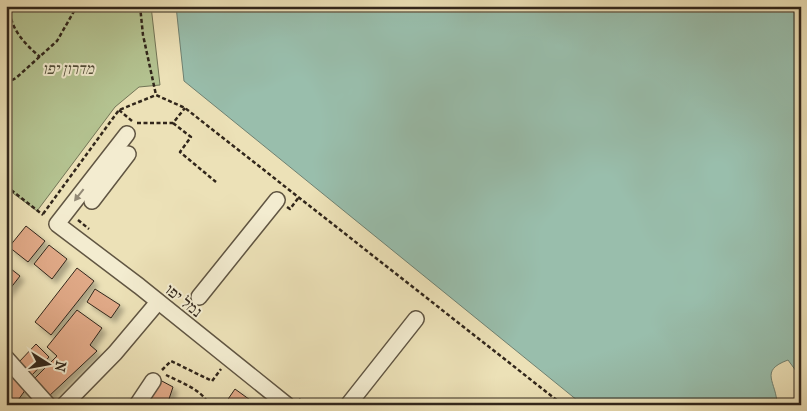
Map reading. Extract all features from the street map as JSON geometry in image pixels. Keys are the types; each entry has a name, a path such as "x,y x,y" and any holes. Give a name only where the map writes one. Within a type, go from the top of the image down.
{"street":[{"name":"נמל יפו","path":"127,134 57,224 286,405"},
{"path":"92,201 128,154"},
{"path":"199,297 277,200"},
{"path":"64,405 115,353 158,302"},
{"path":"348,405 416,319"},
{"path":"6,358 48,405"},
{"path":"137,405 153,381"}],"path":[{"path":"8,6 12,26 23,41 40,57"},
{"path":"6,83 16,78 57,41 77,6"},
{"path":"140,6 143,35 156,95"},
{"path":"6,186 42,214 119,110 156,95 185,108 563,405"},
{"path":"173,123 185,108"},
{"path":"119,110 135,123 173,123 191,138 180,152 216,182"},
{"path":"209,405 196,391 160,372 171,360 212,381"}],"green space":[{"name":"מדרון יפו","path":"6,6 151,6 160,85 139,87 115,107 37,211 6,188"}],"shaded area":[{"path":"176,6 801,6 801,396 799,375 788,360 779,364 771,373 777,405 583,405 184,81"}],"building":[{"path":"26,226 45,241 28,262 9,247"},
{"path":"49,245 67,259 52,279 34,264"},
{"path":"6,265 20,276 6,294"},
{"path":"77,268 94,281 51,335 35,322"},
{"path":"95,289 120,305 111,318 87,302"},
{"path":"77,310 102,328 90,345 97,351 48,397 32,381 57,356 47,347"},
{"path":"36,344 49,357 32,375 19,362"},
{"path":"6,365 26,389 16,403 6,392"},
{"path":"160,380 173,387 167,405 146,405"},
{"path":"235,389 257,405 224,405"}]}
